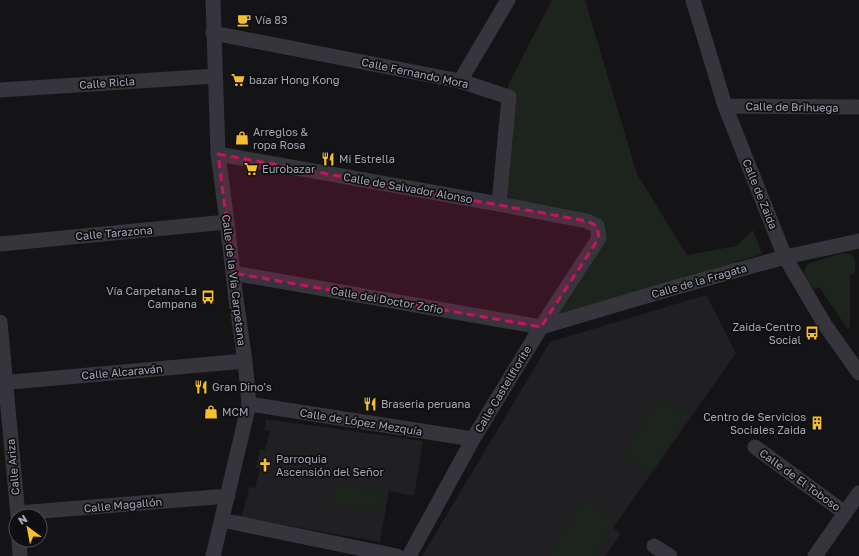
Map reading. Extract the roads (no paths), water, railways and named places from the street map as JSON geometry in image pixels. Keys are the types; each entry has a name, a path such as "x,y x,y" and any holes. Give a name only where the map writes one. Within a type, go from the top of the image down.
{"street":[{"name":"Calle de la Vía Carpetana","path":"213,0 214,76 218,154 249,404 213,556"},
{"path":"460,82 508,0"},
{"name":"Calle de Zaida","path":"693,0 725,106 785,257 826,325 859,373"},
{"name":"Calle Fernando Mora","path":"213,33 460,82 509,97 499,204"},
{"name":"Calle Ricla","path":"0,90 214,76"},
{"name":"Calle de Brihuega","path":"725,106 859,107"},
{"name":"Calle de Salvador Alonso","path":"218,154 499,204 587,221 597,226"},
{"name":"Calle Tarazona","path":"0,244 227,222"},
{"name":"Calle Castellflorite","path":"409,556 473,439 540,327 599,238 597,226"},
{"name":"Calle de la Fragata","path":"540,327 785,257 859,241"},
{"name":"Calle del Doctor Zofio","path":"233,272 540,327"},
{"name":"Calle Ariza","path":"0,322 3,382 17,508"},
{"name":"Calle Alcaraván","path":"3,382 244,361"},
{"name":"Calle de López Mezquía","path":"249,404 473,439"},
{"name":"Calle de El Toboso","path":"755,447 845,513"},
{"name":"Calle de El Toboso","path":"815,556 859,493"},
{"name":"Calle Magallón","path":"48,511 228,496"},
{"path":"222,520 397,556"},
{"path":"654,546 670,556"}],"place":[{"name":"Vía 83","path":"244,20"},
{"name":"bazar Hong Kong","path":"238,80"},
{"name":"Arreglos & ropa Rosa","path":"242,138"},
{"name":"Mi Estrella","path":"328,159"},
{"name":"Eurobazar","path":"251,169"},
{"name":"Vía Carpetana-La Campana","path":"208,297"},
{"name":"Zaida-Centro Social","path":"812,333"},
{"name":"Gran Dino's","path":"201,387"},
{"name":"Braseria peruana","path":"370,404"},
{"name":"MCM","path":"211,412"},
{"name":"Centro de Servicios Sociales Zaida","path":"817,423"},
{"name":"Parroquia Ascensión del Señor","path":"265,465"}]}
